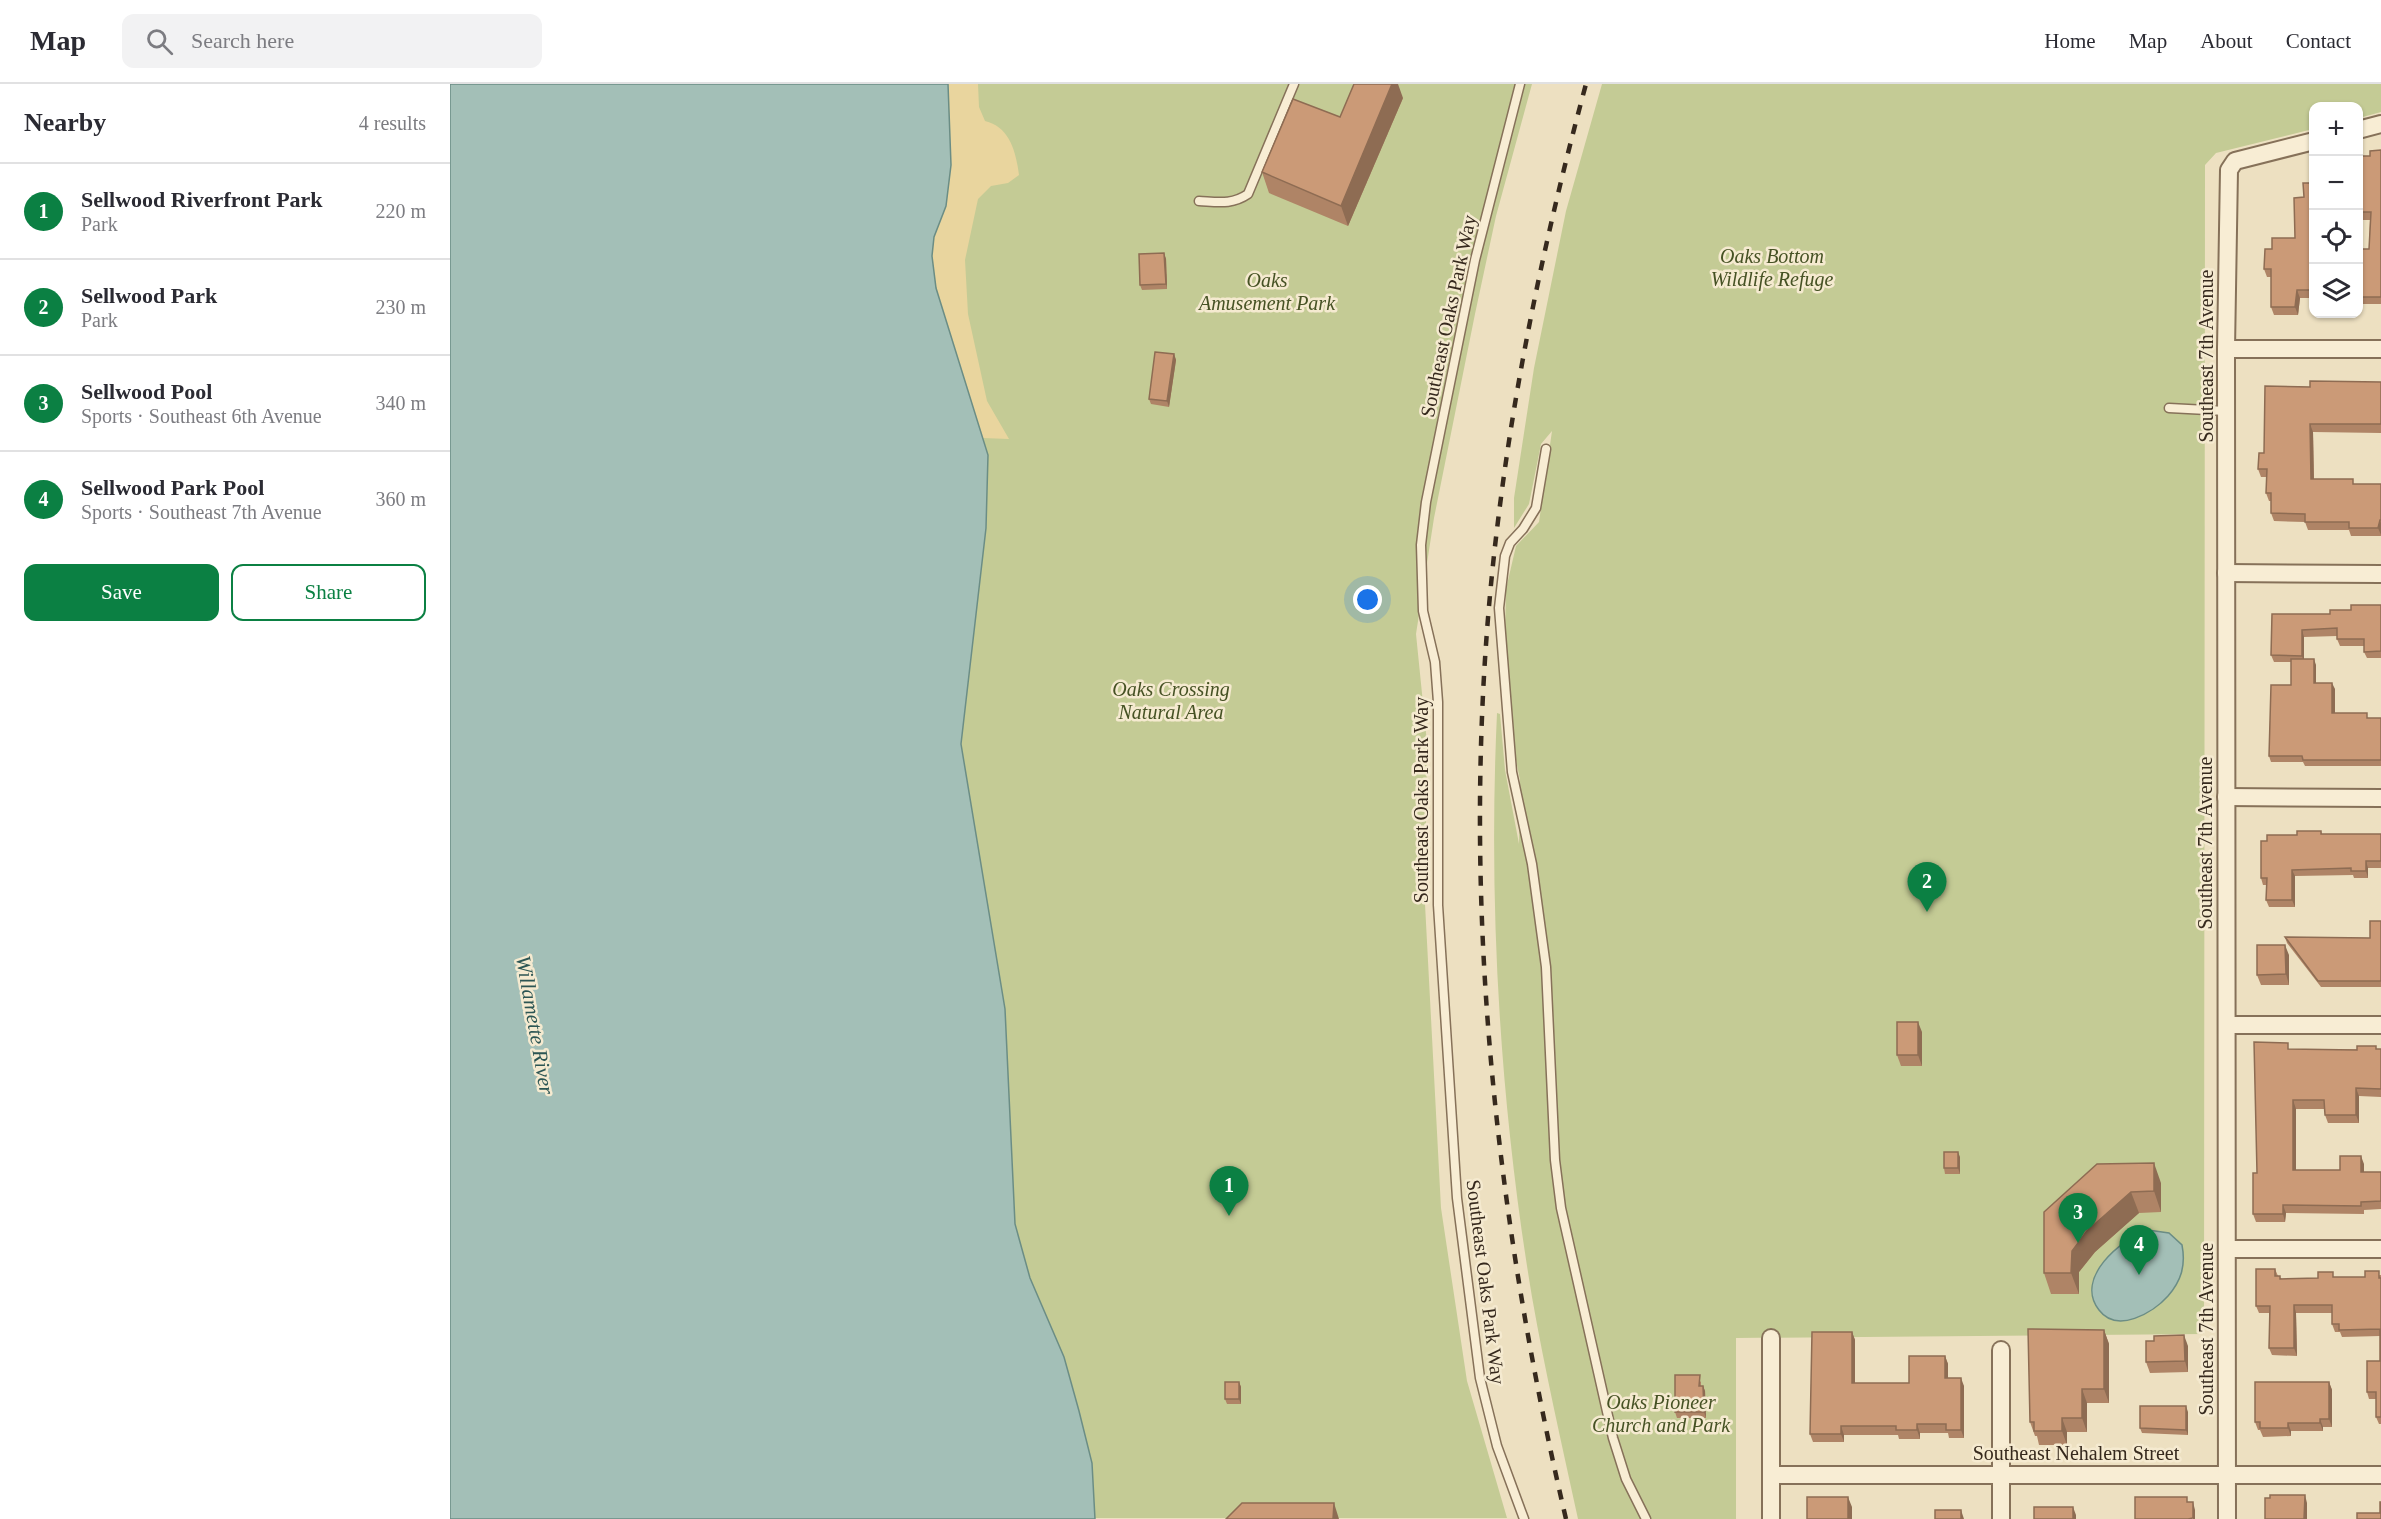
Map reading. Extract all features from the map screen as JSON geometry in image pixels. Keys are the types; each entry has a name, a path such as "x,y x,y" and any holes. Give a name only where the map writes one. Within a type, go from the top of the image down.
{"street":[{"path":"2363,129 2381,124"},
{"name":"Southeast 7th Avenue","path":"2227,1519 2226,349 2229,166 2241,159 2309,142"},
{"path":"2226,349 2381,349"},
{"path":"2226,573 2381,574"},
{"path":"2226,797 2381,798"},
{"path":"2227,1025 2381,1025"},
{"path":"2227,1249 2381,1249"},
{"path":"1770,1519 1771,1338"},
{"path":"2001,1350 2001,1519"},
{"name":"Southeast Nehalem Street","path":"1771,1475 2381,1475"}],"lane":[{"path":"1200,201 1226,203 1238,201 1248,194 1294,84"},
{"name":"Southeast Oaks Park Way","path":"1520,84 1473,270 1426,502 1421,545 1423,611 1435,662 1438,702 1438,905 1457,1198 1480,1378 1497,1446 1524,1519"},
{"path":"2169,408 2226,411"},
{"path":"1546,449 1536,508 1523,529 1510,543 1505,556 1499,608 1512,772 1532,864 1546,967 1555,1160 1561,1208 1614,1438 1626,1479 1646,1519"}],"green space":[{"path":"948,84 1532,84 1496,216 1475,314 1434,518 1416,634 1427,743 1425,904 1441,1208 1467,1381 1507,1518 1095,1518 1092,1463 1079,1411 1064,1357 1030,1278 1015,1224 1005,1009 961,744 986,528 988,455 936,288 932,256"},
{"path":"1602,84 2381,84 2381,112 2363,117 2363,102 2309,102 2309,130 2216,153 2205,165 2204,1334 1736,1338 1736,1519 1578,1519 1548,1380 1521,1225 1504,1079 1499,1006 1494,859 1497,713 1500,714 1505,770 1519,844 1520,780 1516,760 1505,636 1506,589 1516,546 1539,522 1552,431 1541,444 1529,504 1514,528 1514,498 1534,368 1566,211"}],"sand":[{"path":"935,84 978,84 979,107 985,121 994,124 1006,135 1014,149 1019,175 1008,183 991,186 978,199 965,260 968,314 987,401 1009,439 983,438 988,455 986,528 961,744 1005,1009 1015,1224 1030,1278 1064,1357 1092,1463 1033,1324 911,698 931,298"}],"water":[{"name":"Willamette River","path":"450,84 948,84 951,165 946,206 934,237 932,256 936,288 988,455 986,528 961,744 1005,1009 1015,1224 1030,1278 1064,1357 1079,1411 1092,1463 1095,1519 450,1519"},
{"path":"2148,1230 2169,1233 2182,1245 2183,1266 2179,1279 2168,1296 2144,1314 2125,1321 2107,1317 2099,1310 2093,1298 2092,1285 2096,1273 2114,1251 2125,1242"}],"building":[{"path":"1354,84 1392,84 1341,206 1262,172 1293,99 1340,117"},
{"path":"2381,150 2381,297 2363,297 2363,249 2369,249 2371,212 2363,212 2363,156 2370,156 2370,151"},
{"path":"2303,183 2309,183 2309,290 2297,290 2295,307 2271,307 2271,269 2264,269 2265,249 2272,249 2272,238 2295,238 2294,198 2304,197"},
{"path":"1164,253 1166,284 1140,285 1139,254"},
{"path":"1155,352 1174,354 1167,401 1149,399"},
{"path":"2310,381 2381,382 2381,424 2310,424 2311,479 2353,479 2353,484 2381,484 2381,520 2378,528 2349,528 2349,522 2305,522 2305,514 2271,513 2271,493 2266,493 2267,469 2258,469 2259,453 2264,453 2265,386 2310,387"},
{"path":"2351,605 2381,605 2381,651 2364,652 2364,639 2337,639 2337,628 2302,630 2302,656 2271,655 2272,614 2330,614 2330,610 2351,610"},
{"path":"2291,659 2314,659 2314,683 2332,683 2332,713 2367,713 2367,718 2381,718 2381,760 2303,760 2302,756 2269,756 2271,685 2291,685"},
{"path":"2297,831 2321,831 2321,834 2381,834 2381,861 2366,861 2366,871 2351,871 2351,868 2292,870 2292,900 2266,900 2267,878 2261,878 2261,841 2267,841 2267,835 2297,835"},
{"path":"2370,921 2381,921 2381,981 2318,981 2285,937 2370,938"},
{"path":"2257,945 2285,945 2286,974 2257,975"},
{"path":"1897,1022 1918,1022 1918,1055 1897,1055"},
{"path":"2254,1042 2288,1043 2288,1049 2357,1050 2357,1046 2376,1046 2376,1049 2381,1049 2381,1089 2356,1088 2356,1115 2325,1115 2324,1100 2293,1100 2293,1170 2340,1170 2340,1156 2361,1156 2361,1172 2381,1172 2381,1201 2361,1202 2361,1206 2283,1205 2283,1214 2253,1214 2253,1173 2257,1173"},
{"path":"1944,1152 1958,1152 1958,1168 1944,1168"},
{"path":"2154,1163 2154,1191 2131,1192 2087,1231 2072,1251 2071,1273 2044,1273 2044,1212 2097,1164"},
{"path":"2256,1269 2275,1269 2275,1276 2280,1276 2280,1279 2318,1278 2318,1272 2333,1272 2333,1277 2365,1277 2365,1271 2379,1271 2379,1278 2381,1278 2381,1417 2376,1417 2376,1392 2367,1392 2367,1361 2380,1361 2380,1329 2339,1330 2339,1324 2332,1324 2332,1305 2294,1305 2294,1348 2269,1348 2270,1306 2256,1306"},
{"path":"2028,1329 2104,1330 2104,1389 2082,1389 2082,1418 2062,1418 2062,1431 2034,1431 2034,1422 2030,1422"},
{"path":"1812,1332 1852,1332 1852,1383 1909,1383 1909,1356 1945,1356 1945,1378 1961,1378 1961,1430 1946,1430 1946,1424 1917,1424 1917,1430 1896,1430 1896,1426 1841,1426 1841,1434 1810,1434"},
{"path":"2184,1335 2185,1361 2146,1362 2146,1341 2154,1341 2154,1336"},
{"path":"1675,1375 1700,1375 1699,1386 1703,1386 1704,1412 1675,1412"},
{"path":"1225,1382 1239,1382 1239,1399 1225,1399"},
{"path":"2255,1382 2329,1382 2329,1419 2320,1419 2320,1423 2288,1423 2288,1428 2260,1428 2260,1422 2255,1422"},
{"path":"2140,1406 2186,1406 2186,1430 2140,1428"},
{"path":"2270,1495 2305,1495 2304,1519 2265,1519 2265,1498 2270,1498"},
{"path":"1807,1497 1848,1497 1848,1519 1807,1519"},
{"path":"2135,1497 2187,1497 2187,1502 2193,1502 2193,1518 2135,1519"},
{"path":"2380,1502 2381,1519 2357,1519 2357,1513 2380,1513"},
{"path":"1242,1503 1334,1503 1333,1519 1226,1519"},
{"path":"2034,1507 2073,1507 2073,1519 2034,1519"},
{"path":"1935,1510 1961,1510 1961,1519 1935,1519"}],"railway":[{"path":"1566,1519 1539,1395 1517,1270 1500,1145 1488,1019 1481,892 1480,766 1486,639 1506,459 1535,297 1586,84"}],"place":[{"name":"Sellwood Park","path":"1927,912"},
{"name":"Sellwood Riverfront Park","path":"1229,1216"},
{"name":"Sellwood Pool","path":"2078,1243"},
{"name":"Sellwood Park Pool","path":"2139,1275"}],"park label":[{"name":"Oaks Bottom Wildlife Refuge","path":"1772,268"},
{"name":"Oaks Amusement Park","path":"1267,292"},
{"name":"Oaks Crossing Natural Area","path":"1171,700"},
{"name":"Oaks Pioneer Church and Park","path":"1661,1414"}]}
